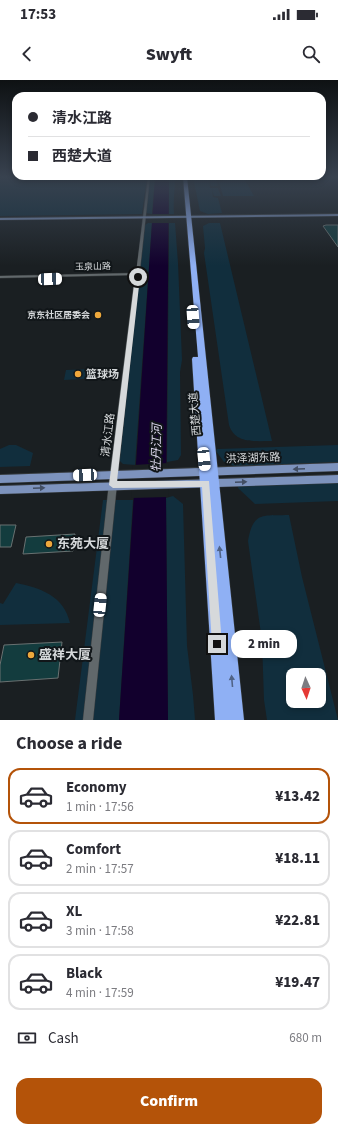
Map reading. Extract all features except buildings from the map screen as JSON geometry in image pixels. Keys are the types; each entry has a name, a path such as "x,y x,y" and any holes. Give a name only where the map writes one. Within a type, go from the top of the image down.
{"highway":[{"name":"西楚大道","path":"185,207 187,218"},
{"name":"西楚大道","path":"186,207 209,483 236,720"},
{"name":"西楚大道","path":"209,483 223,720"}],"main road":[{"path":"0,220 338,216"},
{"name":"洪泽湖东路","path":"0,479 338,467"},
{"path":"0,490 338,478"}],"street":[{"name":"清水江路","path":"88,720 114,474 147,207"},
{"name":"玉泉山路","path":"0,279 138,275"}],"shaded area":[{"path":"0,207 143,207 142,214 0,216"},
{"path":"146,207 153,207 152,214 145,213"},
{"path":"169,207 174,207 174,214 169,214"},
{"path":"199,207 220,207 222,213 208,214 200,211"},
{"path":"152,223 135,465 123,464 118,455 145,225"},
{"path":"169,223 175,223 182,360 180,372 181,455 178,460 167,462"},
{"path":"209,223 220,223 272,441 246,440 236,436 229,425 204,253 203,226"},
{"path":"118,368 118,377 64,380 66,370"},
{"path":"9,445 16,445 33,453 30,466 0,467 0,449"},
{"path":"338,445 338,462 234,466 224,462 216,451 217,449"},
{"path":"338,482 338,501 255,504 238,488 238,485"},
{"path":"173,496 183,504 187,646 195,720 168,720 166,498"},
{"path":"103,500 133,500 119,720 75,720"},
{"path":"289,515 302,577 325,668 286,668 286,708 326,708 326,672 338,720 267,720 264,700 262,641 248,541 253,524 256,520 266,516"},
{"path":"16,583 42,591 57,600 63,606 70,623 0,625 0,603 3,604"}],"water":[{"name":"牡丹江河","path":"153,207 169,207 166,498 168,720 119,720"}],"pier":[{"path":"150,214 171,214 171,223 150,223"},
{"path":"169,463 168,497 131,498 133,465"}],"place":[{"name":"京东社区居委会","path":"98,315"},
{"name":"篮球场","path":"78,374"},
{"name":"东苑大厦","path":"49,544"},
{"name":"盛祥大厦","path":"31,655"}],"route":[{"path":"138,277 113,485 206,483 217,644"}]}
